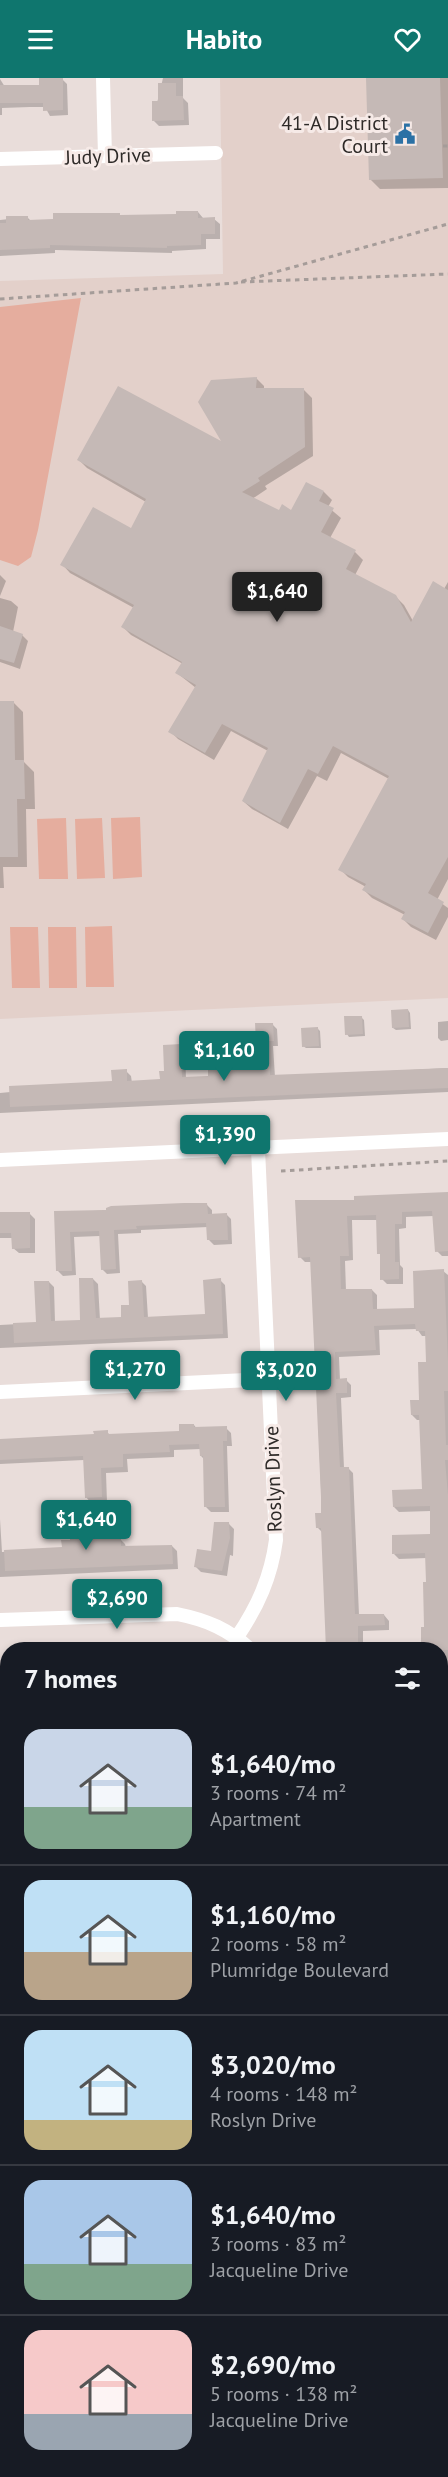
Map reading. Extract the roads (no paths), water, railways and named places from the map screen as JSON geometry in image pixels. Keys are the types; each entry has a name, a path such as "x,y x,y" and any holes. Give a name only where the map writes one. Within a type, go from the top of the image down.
{"street":[{"path":"103,78 105,156"},
{"name":"Judy Drive","path":"0,159 216,153"},
{"path":"0,1160 448,1139"},
{"name":"Roslyn Drive","path":"237,1637 265,1588 276,1540 258,1149"},
{"path":"0,1392 269,1379"},
{"path":"0,1620 177,1614 203,1619 242,1642"}],"place":[{"name":"41-A District Court","path":"405,134"}]}
